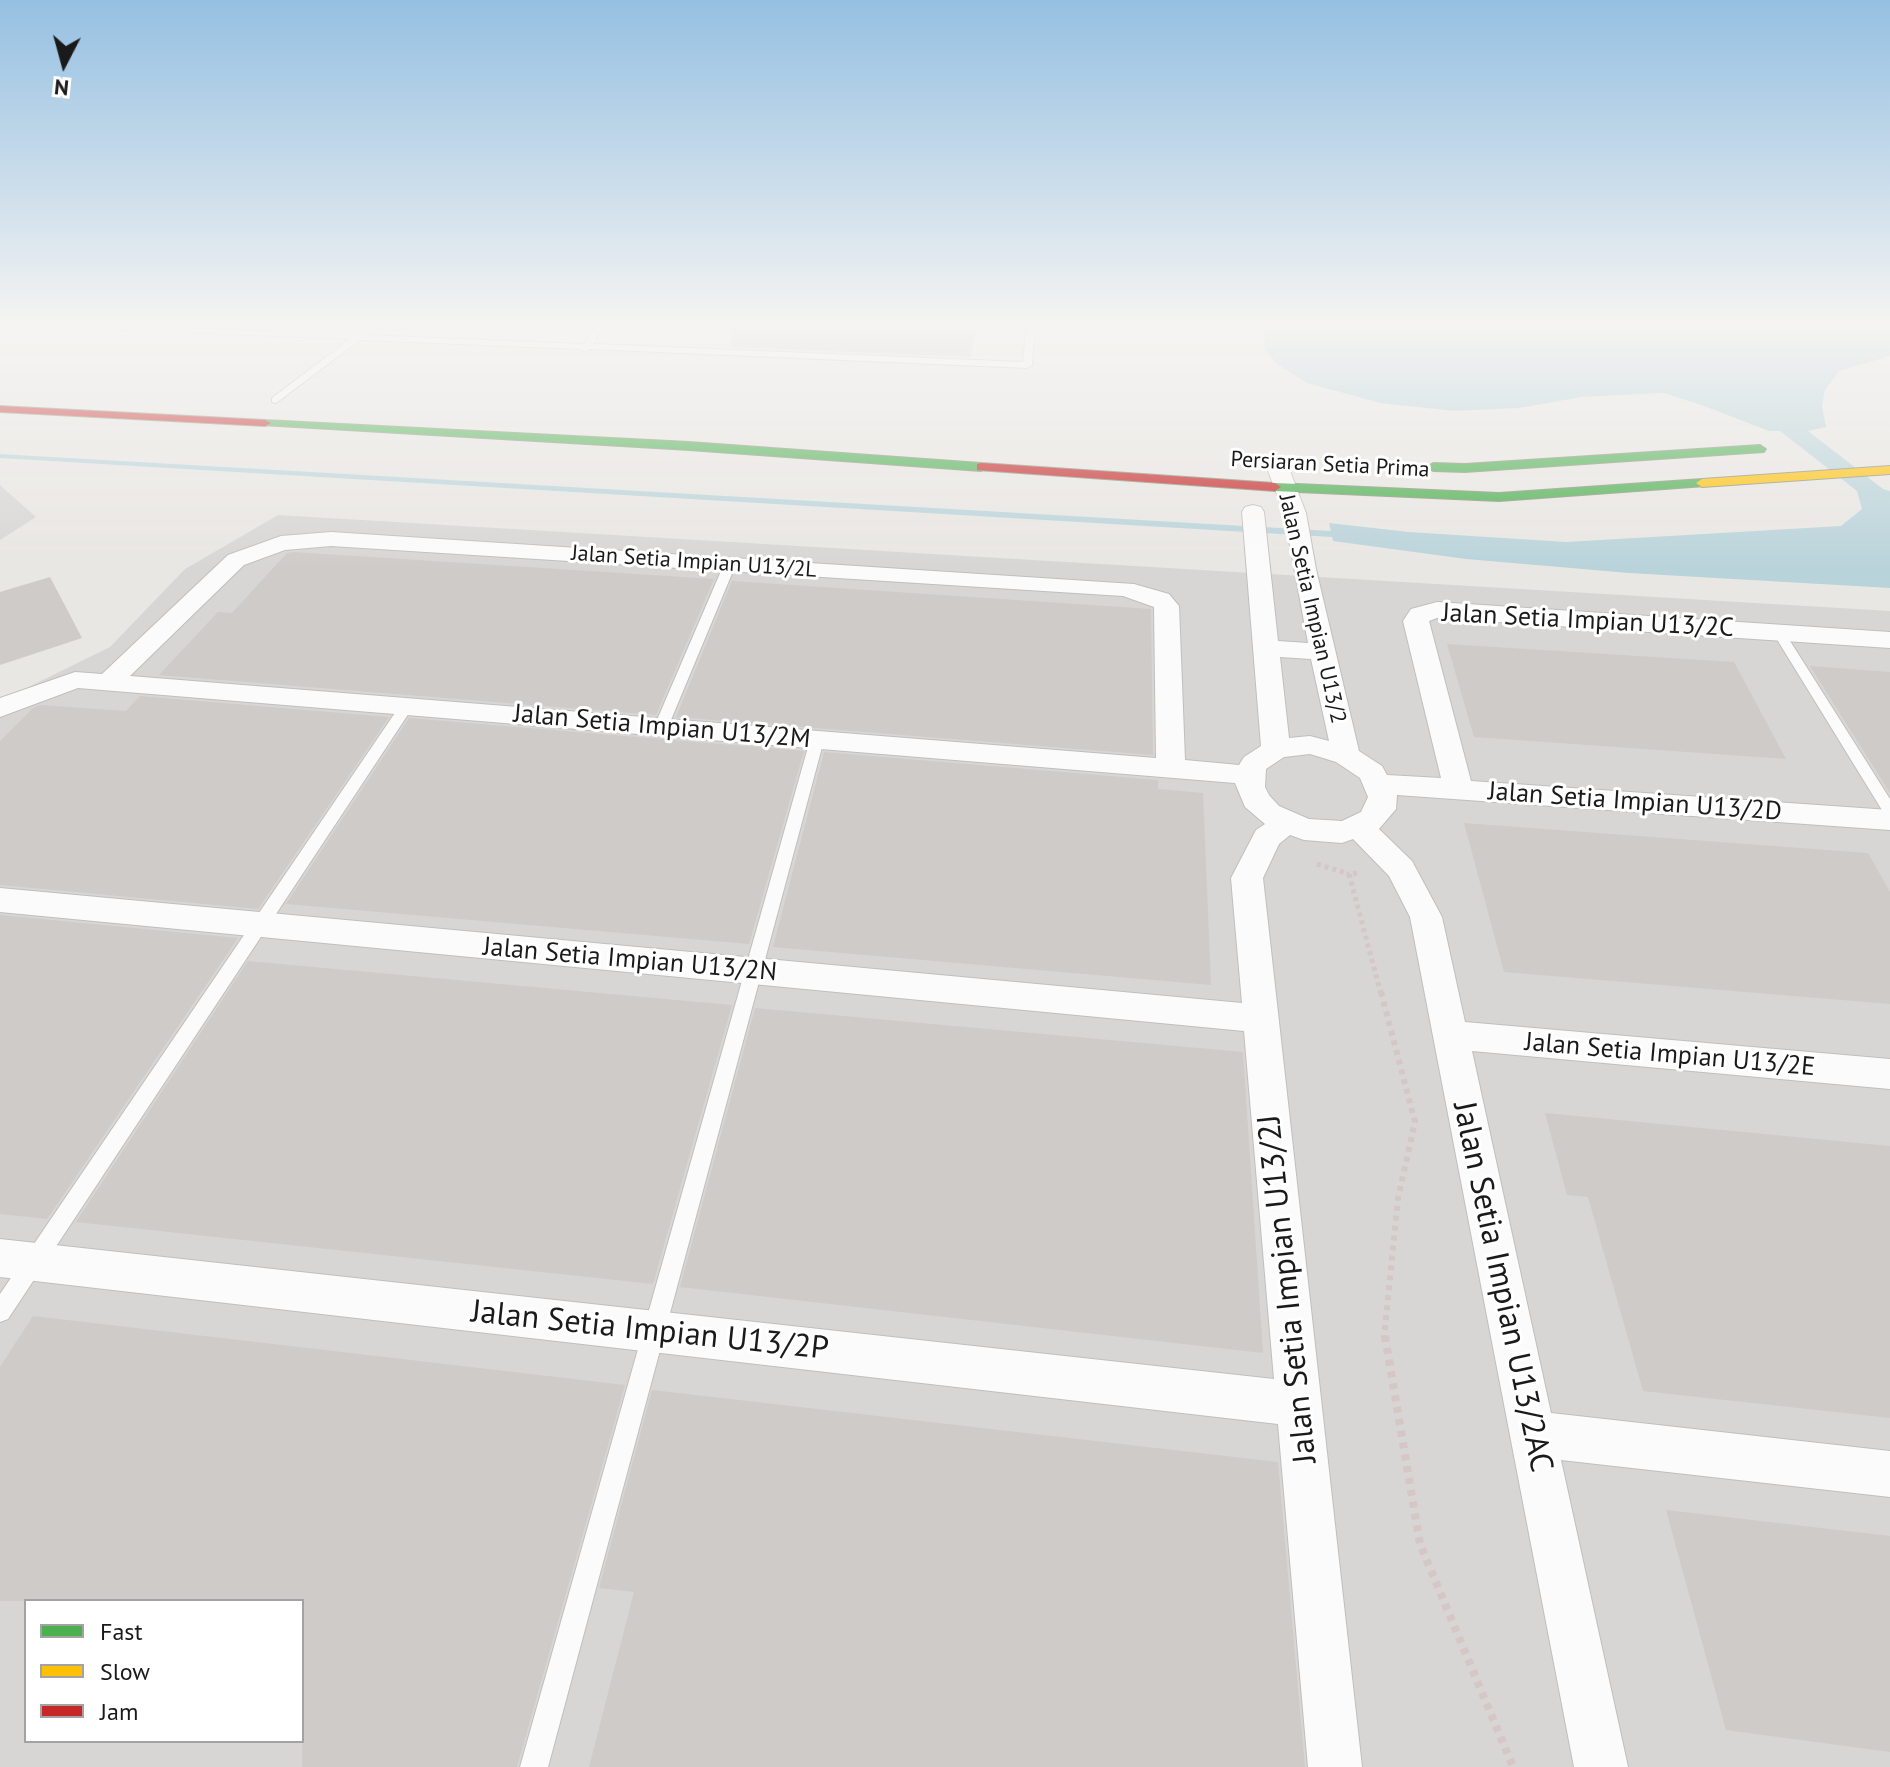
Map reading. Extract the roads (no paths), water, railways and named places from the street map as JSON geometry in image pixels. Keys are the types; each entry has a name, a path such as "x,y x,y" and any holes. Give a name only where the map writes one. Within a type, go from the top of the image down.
{"street":[{"name":"Persiaran Setia Prima","path":"0,409 689,446 910,464 1285,488 1499,497 1886,470"},
{"path":"443,416 451,422 601,431 689,446"},
{"name":"Persiaran Setia Prima","path":"1418,467 1465,468 1771,449"},
{"name":"Jalan Setia Impian U13/2","path":"1276,463 1295,514 1304,569 1346,755"},
{"path":"910,464 978,477 1215,491 1238,498 1253,512"},
{"path":"1295,514 1326,499 1459,505 1499,497"},
{"name":"Jalan Setia Impian U13/2","path":"1253,512 1276,749"},
{"name":"Jalan Setia Impian U13/2L","path":"108,683 236,560 281,543 331,539 1125,589 1160,599 1166,606 1171,768"},
{"name":"Jalan Setia Impian U13/2C","path":"1459,790 1416,621 1420,614 1437,610 1890,640"},
{"path":"1267,648 1323,652"},
{"name":"Jalan Setia Impian U13/2M","path":"0,708 75,680 1249,775"},
{"path":"1310,745 1346,755 1360,763 1380,784 1383,797 1381,809 1359,827 1324,832 1285,823 1268,813 1256,800 1250,787 1249,775 1254,764 1276,749 1310,745"},
{"name":"Jalan Setia Impian U13/2D","path":"1380,784 1890,820"},
{"name":"Jalan Setia Impian U13/2J","path":"1285,823 1267,838 1247,878 1335,1767"},
{"name":"Jalan Setia Impian U13/2AC","path":"1359,827 1401,869 1426,917 1601,1767"},
{"name":"Jalan Setia Impian U13/2N","path":"0,900 1261,1019"},
{"name":"Jalan Setia Impian U13/2E","path":"1450,1035 1890,1074"},
{"name":"Jalan Setia Impian U13/2P","path":"17,1260 1299,1404"},
{"path":"1532,1434 1890,1474"}],"lane":[{"path":"661,727 730,564"},
{"path":"1779,633 1890,811"},
{"path":"0,1312 17,1260 259,925 406,707"},
{"path":"534,1767 817,740"}],"water":[{"path":"1394,404 1539,404 1519,408 1454,411"},
{"path":"1699,404 1822,404 1826,427 1808,431 1883,489 1890,491 1890,588 1629,573 1466,559 1333,541 1329,523 1409,532 1566,542 1841,526 1862,509 1857,491 1780,431 1769,431"}],"waterway":[{"path":"0,456 1331,534"}]}
